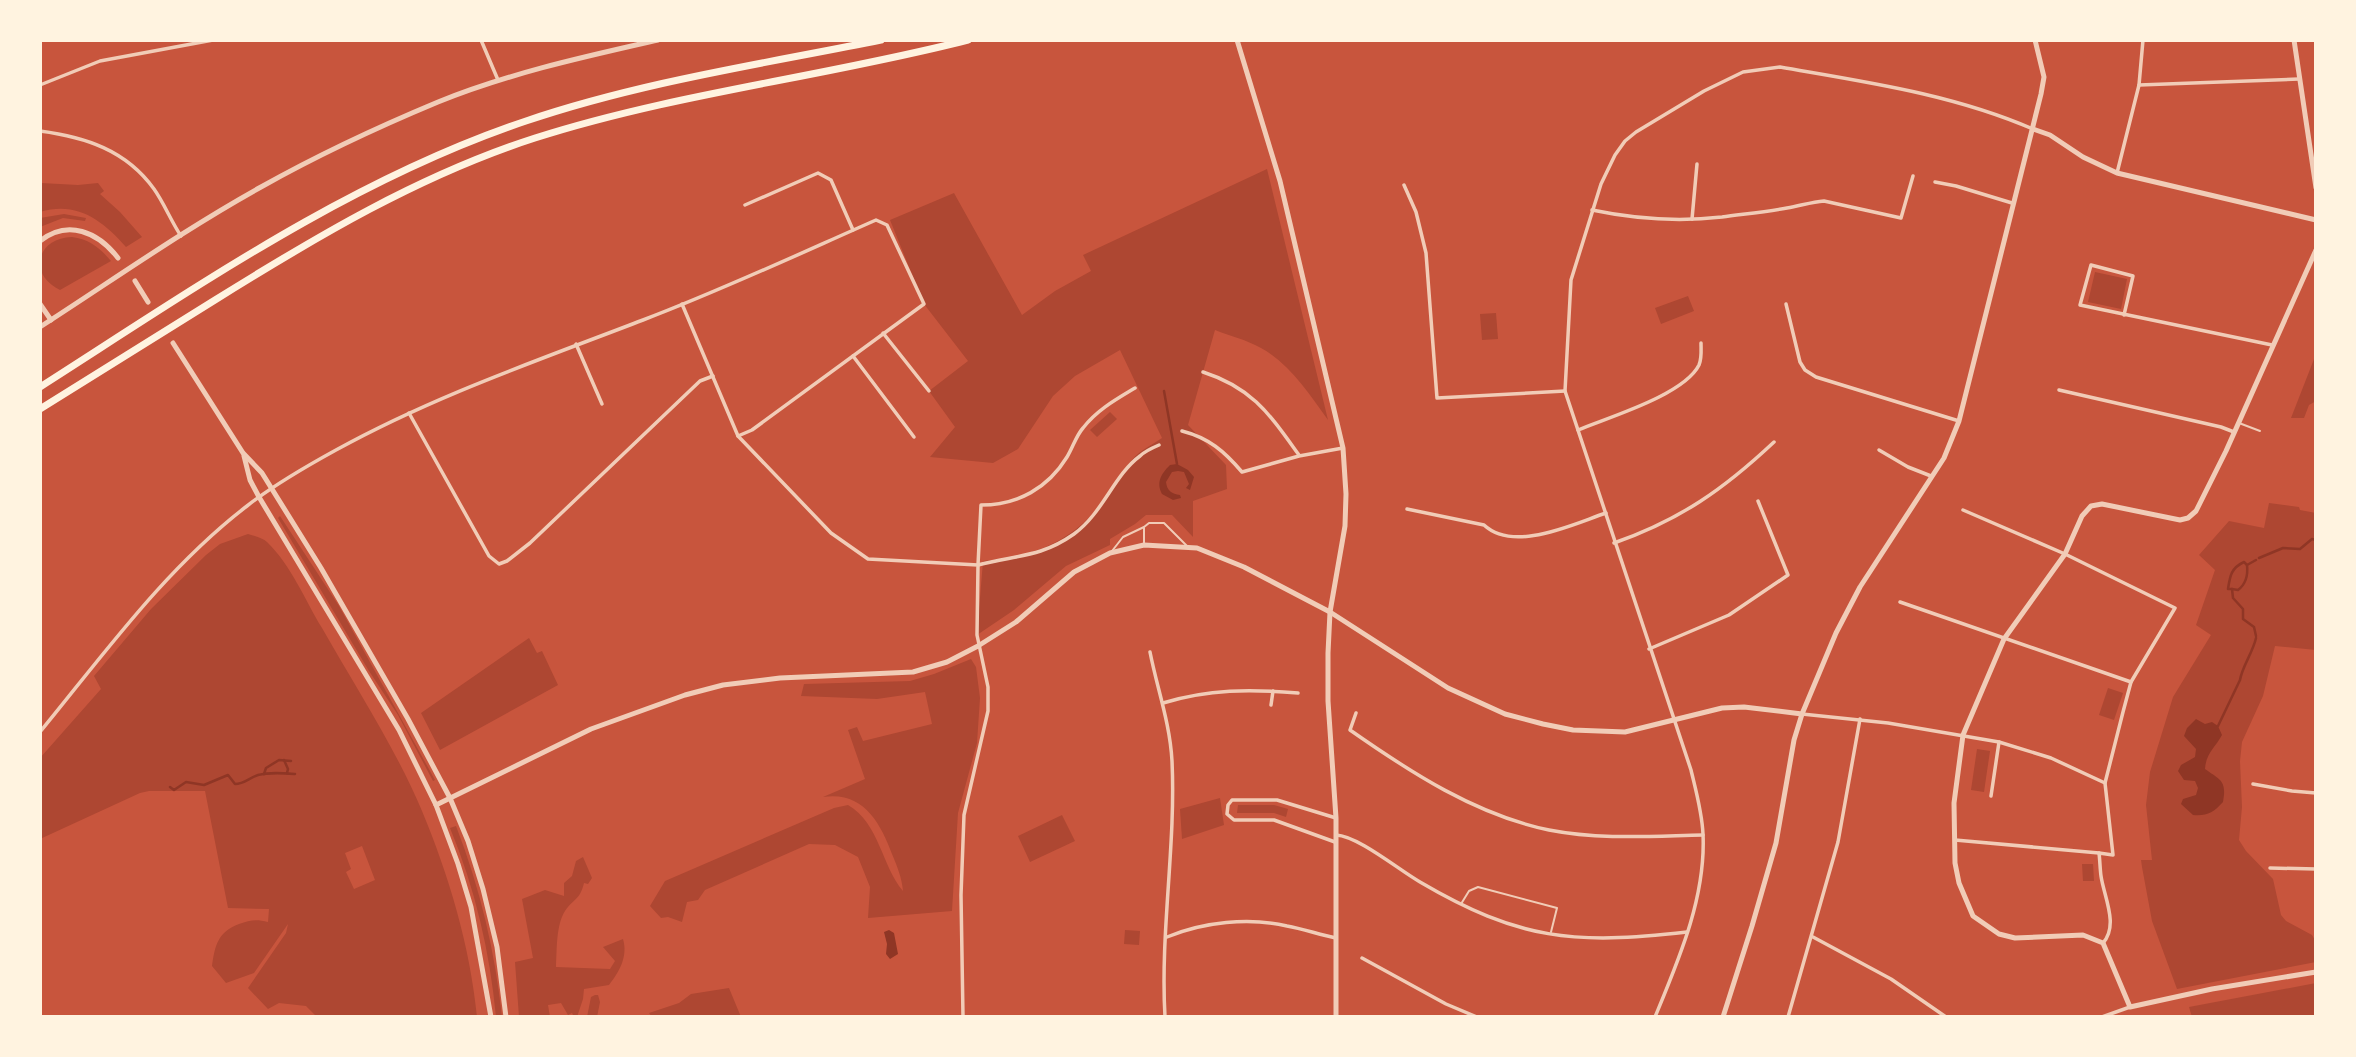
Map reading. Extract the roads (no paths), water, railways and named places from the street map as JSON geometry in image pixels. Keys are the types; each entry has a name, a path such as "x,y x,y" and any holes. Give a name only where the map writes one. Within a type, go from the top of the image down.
{"highway":[{"path":"40,387 274,240 352,197 452,149 527,120 615,95 881,40"},
{"path":"40,410 321,235 403,193 475,161 536,138 662,104 893,58 968,40"}],"street":[{"path":"40,85 100,61 213,40"},
{"path":"481,40 498,80"},
{"path":"40,327 260,187 331,150 440,102 498,80 543,66 658,40"},
{"path":"1237,40 1281,185 1343,448 1345,526 1330,612 1328,701 1336,818 1336,1017"},
{"path":"1723,1017 1776,843 1794,740 1802,714 1836,633 1860,587 1933,477 1959,421 2044,77 2035,40"},
{"path":"2117,173 2139,85 2143,40"},
{"path":"2294,40 2316,188"},
{"path":"1656,1017 1687,932 1700,878 1703,835 1701,814 1691,770 1565,391 1571,280 1601,184 1625,141 1704,90 1743,72 1780,67 1930,94 1987,110 2050,135 2117,173 2316,220"},
{"path":"2139,85 2300,79"},
{"path":"2307,130 2316,129"},
{"path":"40,131 104,146 122,157 154,190 181,236"},
{"path":"1692,219 1697,164"},
{"path":"745,205 818,173 831,180 853,230"},
{"path":"1592,210 1647,218 1692,219 1824,201 1901,218 1913,176"},
{"path":"1935,182 2012,202"},
{"path":"1404,185 1416,212 1426,253 1437,398 1565,391"},
{"path":"40,732 152,597 231,518 271,489 356,439 477,383 682,304 876,220 887,225 924,304 751,430 738,436"},
{"path":"40,241 51,233 75,229 96,237 118,257"},
{"path":"2130,1007 2103,943 2083,935 2015,938 1999,934 1973,916 1959,883 1955,863 1954,803 1962,735 2004,639 2064,554 2082,516 2091,506 2102,504 2180,520 2196,512 2316,250"},
{"path":"2124,315 2133,276 2091,265 2080,304 2124,315 2272,345"},
{"path":"135,281 148,302"},
{"path":"40,304 51,320"},
{"path":"682,304 738,436 831,533 868,559 978,565 1035,554 1074,534 1101,507 1131,464 1159,445"},
{"path":"1786,304 1800,362 1805,370 1815,377 1959,421"},
{"path":"883,333 929,391"},
{"path":"173,343 243,453 262,473 321,568 450,798 468,841 483,889 501,972 506,1017"},
{"path":"1578,430 1679,386 1699,365 1702,355 1700,343"},
{"path":"576,344 602,404"},
{"path":"853,356 914,438"},
{"path":"1203,372 1247,391 1277,425 1299,456"},
{"path":"409,413 489,556 499,564 530,543 701,381 713,375"},
{"path":"962,1017 961,884 964,815 988,711 985,666 978,646 981,505 994,505 1025,497 1047,483 1068,456 1080,430 1107,404 1135,388"},
{"path":"2059,390 2234,432"},
{"path":"1182,431 1202,436 1224,451 1242,472 1299,456 1343,448"},
{"path":"1614,543 1644,533 1693,508 1733,480 1774,442"},
{"path":"1880,450 1908,467 1933,477"},
{"path":"243,453 250,480 259,497 398,730 436,805 471,907 491,1017"},
{"path":"1649,649 1729,615 1788,575 1758,501"},
{"path":"1407,509 1484,525 1492,532 1502,535 1523,537 1553,531 1606,513"},
{"path":"1954,840 2113,855 2105,783 2131,682 2175,608 2064,554 1963,510"},
{"path":"436,805 590,729 685,695 723,685 798,676 891,675 947,662 1016,622 1074,572 1110,553 1144,545 1188,547 1206,551 1244,568 1330,612 1448,688 1505,714 1543,724 1593,732 1625,732 1722,708 1744,707 1860,719 1999,742 2051,758 2105,783"},
{"path":"1900,602 2131,682"},
{"path":"1150,652 1163,703 1172,761 1172,844 1165,1017"},
{"path":"1163,703 1225,690 1298,692"},
{"path":"1272,705 1273,691"},
{"path":"1356,713 1350,730 1377,749 1444,789 1510,819 1548,830 1588,836 1703,835"},
{"path":"1788,1017 1838,842 1860,719"},
{"path":"1991,796 1999,742"},
{"path":"2253,784 2316,793"},
{"path":"1336,818 1271,800 1232,800 1227,814 1234,820 1274,820 1336,842"},
{"path":"1336,835 1353,839 1461,905 1511,925 1575,938 1621,939 1687,932"},
{"path":"2099,853 2110,918 2109,933 2103,943"},
{"path":"2270,868 2316,869"},
{"path":"1167,937 1196,928 1250,922 1285,925 1336,939"},
{"path":"1812,937 1891,979 1947,1017"},
{"path":"1362,958 1446,1004 1477,1017"},
{"path":"2102,1017 2130,1007 2225,987 2316,972"}],"lane":[{"path":"2238,422 2260,431"},
{"path":"1110,553 1123,537 1149,523 1164,523 1188,547"},
{"path":"1144,527 1144,545"},
{"path":"1461,905 1469,891 1478,887 1556,908 1551,935"}],"waterway":[{"path":"1164,391 1177,464"},
{"path":"2259,558 2283,548 2300,549 2312,539 2316,540"},
{"path":"2256,560 2236,567 2228,589 2232,589 2233,598 2243,609 2243,619 2254,627 2256,636"},
{"path":"2232,589 2238,590 2243,585 2247,565"},
{"path":"2218,726 2256,638"},
{"path":"264,774 266,768 279,760 291,761"},
{"path":"284,760 287,773"},
{"path":"170,787 174,790 186,782 204,785 228,775 235,784 263,774 295,774"}]}
